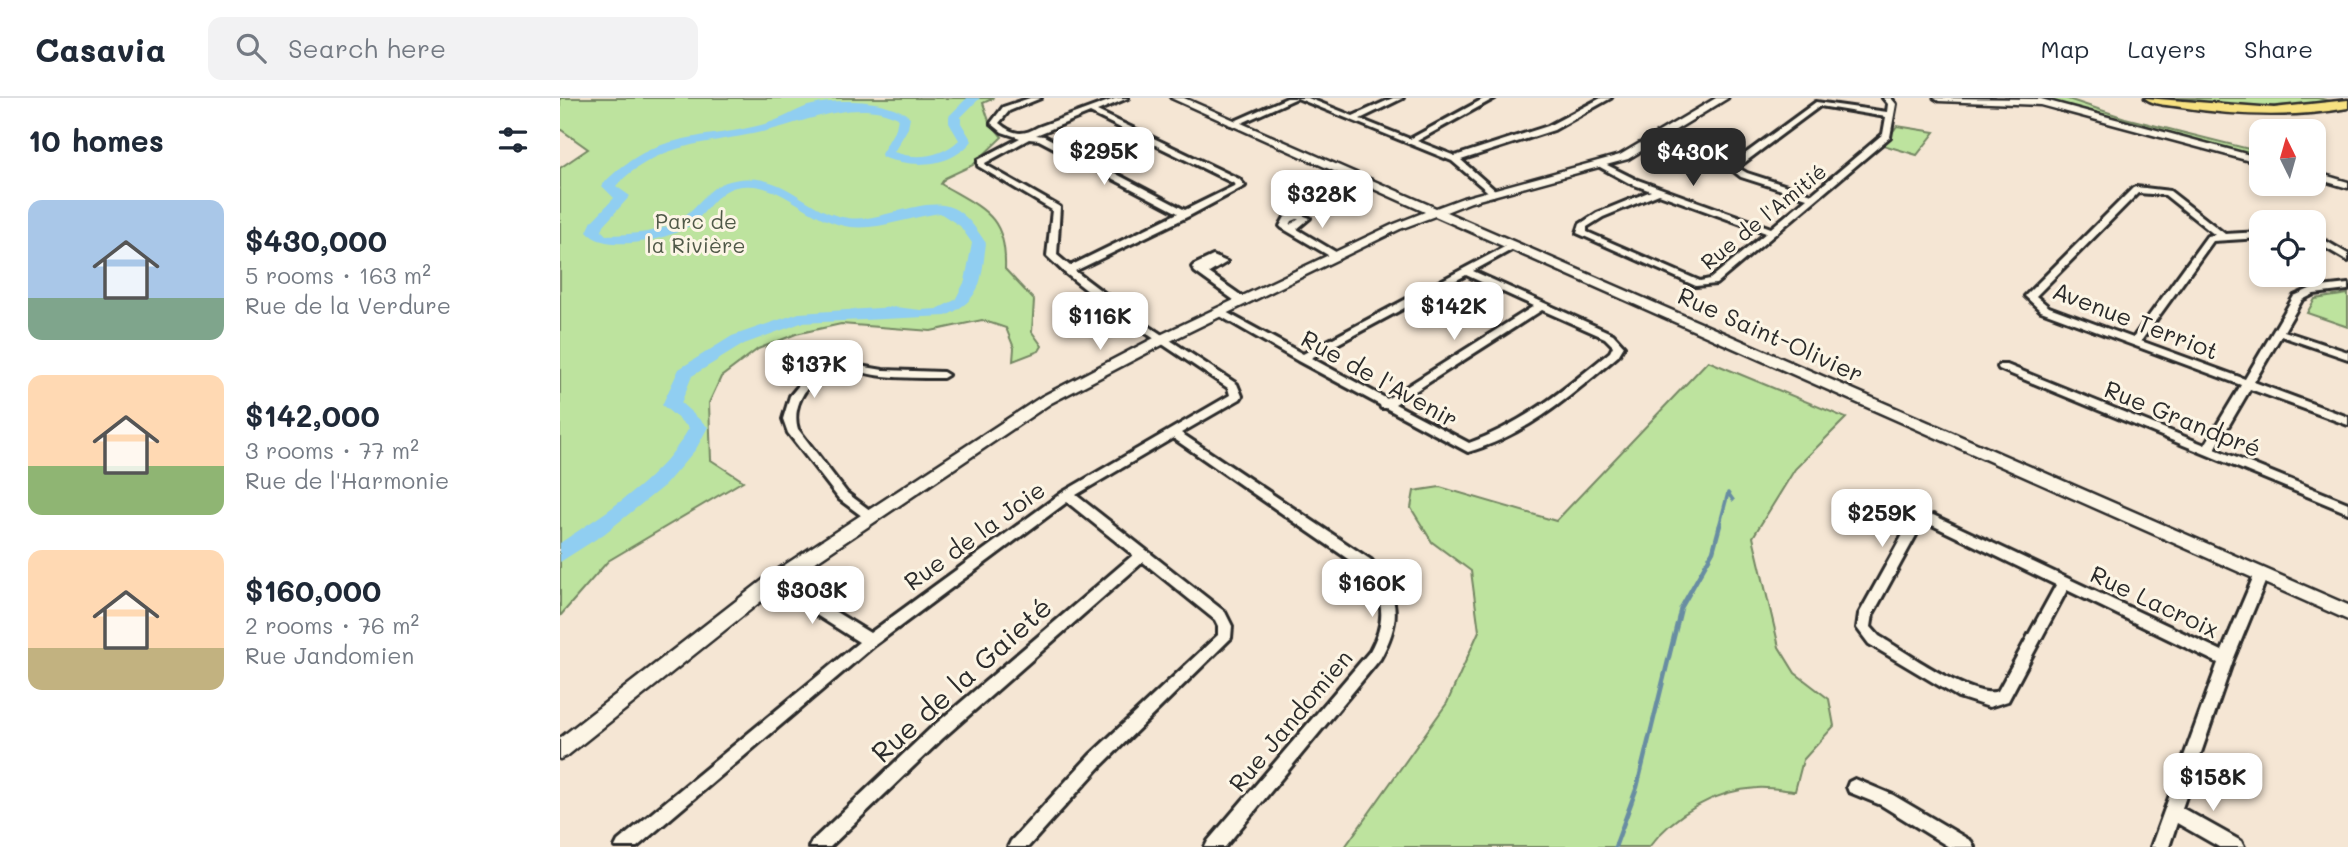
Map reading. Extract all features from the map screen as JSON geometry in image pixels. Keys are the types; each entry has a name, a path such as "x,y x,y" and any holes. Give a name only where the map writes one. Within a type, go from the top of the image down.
{"highway":[{"path":"2151,98 2254,110 2297,110 2344,102"}],"street":[{"path":"1037,98 1006,109 996,118 1000,130 1041,138 1186,214"},
{"path":"1124,98 1026,137 981,162 982,166 1057,209 1052,256 1068,271 1161,340"},
{"name":"Rue Saint-Olivier","path":"1176,98 2348,613"},
{"path":"1232,124 1293,98"},
{"path":"1301,98 1455,159 1493,193"},
{"path":"1353,120 1399,98"},
{"path":"1410,142 1491,98"},
{"path":"1455,159 1551,128 1607,98"},
{"path":"560,750 774,581 1013,419 1161,340 1431,212 1624,157 1723,98"},
{"path":"1814,198 1744,175 1737,170 1737,164 1819,104 1890,116 1892,104 1887,98"},
{"path":"1939,98 2049,103 2249,158"},
{"path":"1068,271 1234,192 1240,183 1091,111"},
{"name":"Rue de l'Amitié","path":"1658,191 1601,215 1584,226 1582,233 1690,280 1707,284 1718,278 1887,135 1890,116"},
{"path":"1602,165 1658,191 1772,232"},
{"path":"2326,179 2348,185"},
{"name":"Avenue Terriot","path":"2222,236 2167,193 2136,190 2032,292 2032,300 2045,309 2348,421"},
{"path":"1292,229 1336,256"},
{"path":"2134,343 2210,238 2249,235"},
{"path":"2326,244 2348,258"},
{"path":"1302,359 1512,246"},
{"name":"Rue de l'Avenir","path":"1218,312 1468,448 1531,420 1614,354 1619,346 1609,336 1466,271"},
{"path":"1203,274 1242,301"},
{"path":"2208,450 2302,294 2348,287"},
{"path":"1385,405 1541,306"},
{"path":"2278,332 2348,356"},
{"name":"Rue de la Joie","path":"624,847 870,641 1067,495 1231,400 1237,392 1233,386 1161,340"},
{"path":"870,517 843,496 792,430 789,419 796,396 813,376 831,367 943,375"},
{"name":"Rue Grandpré","path":"2003,367 2348,508"},
{"name":"Rue Jandomien","path":"1173,433 1366,564 1380,580 1389,597 1390,618 1385,639 1375,655 1214,847"},
{"path":"1017,847 1096,760 1224,638 1226,623 1220,616 1067,495"},
{"name":"Rue Lacroix","path":"2064,583 2003,696 1996,700 1986,701 1964,692 1874,640 1864,628 1866,614 1919,522 1933,520 2226,660"},
{"name":"Rue de la Gaieté","path":"818,847 937,733 1143,554"},
{"path":"2160,847 2226,660 2261,575"},
{"path":"774,581 870,641"},
{"path":"1855,787 1887,800 1965,847"},
{"path":"2173,812 2235,847"}],"green space":[{"name":"Parc de la Rivière","path":"560,98 994,98 983,103 989,121 1002,137 973,165 945,178 941,184 980,208 997,225 1005,251 1005,269 1034,300 1032,332 1042,346 1039,351 1013,361 1014,348 1006,328 982,320 931,331 841,324 796,334 758,349 721,377 709,403 711,460 743,481 608,561 560,616 560,168 588,149 560,129"},
{"path":"2038,98 2065,98 2125,118 2249,149 2249,155"},
{"path":"2166,98 2318,98 2339,103 2256,107"},
{"path":"1897,126 1935,132 1917,155 1883,145"},
{"path":"2348,294 2348,327 2307,313 2315,299"},
{"path":"1708,361 1846,418 1795,469 1753,537 1779,647 1795,673 1829,699 1834,726 1803,760 1795,791 1757,788 1726,793 1683,814 1649,847 1345,847 1447,703 1479,631 1471,571 1432,542 1411,508 1414,491 1440,487 1556,521"}],"waterway":[{"path":"560,554 638,497 658,480 690,444 699,427 671,405 685,373 738,340 799,318 895,312 921,315 940,313 961,303 973,281 979,243 965,223 942,209 862,223 849,222 824,215 772,185 745,182 716,191 686,222 668,231 646,236 603,239 594,232 597,224 623,196 614,193 609,186 625,169 662,148 767,127 810,109 838,103 863,102 887,106 904,117 902,128 887,154 918,161 940,158 966,141 955,123 955,116 974,98"},
{"path":"1719,527 1728,493 1733,500"},
{"path":"1615,847 1637,787 1681,608 1713,551 1720,525"}]}
